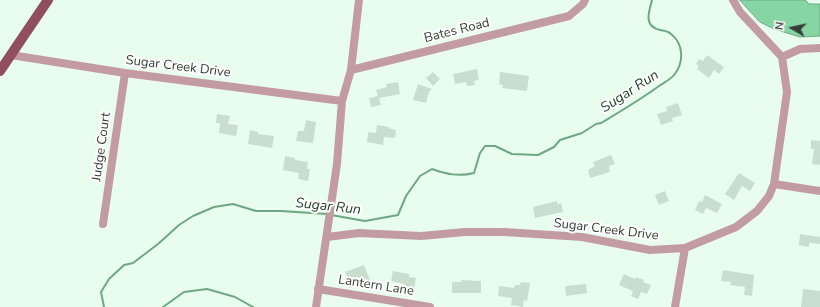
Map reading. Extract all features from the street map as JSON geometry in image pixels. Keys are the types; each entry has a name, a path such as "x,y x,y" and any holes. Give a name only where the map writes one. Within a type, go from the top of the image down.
{"main road":[{"path":"0,71 48,0"}],"street":[{"path":"316,307 337,164 342,101 351,70 359,0"},
{"name":"Bates Road","path":"351,70 569,16 586,0"},
{"path":"733,0 740,12 782,57 800,49 820,48"},
{"name":"Sugar Creek Drive","path":"11,55 125,73 342,101"},
{"name":"Sugar Creek Drive","path":"327,237 359,233 421,236 465,232 504,232 582,237 650,250 684,248 736,227 757,211 769,196 774,184 787,92 782,57"},
{"name":"Judge Court","path":"103,224 125,73"},
{"path":"774,184 820,191"},
{"path":"675,307 684,248"},
{"name":"Lantern Lane","path":"318,289 430,307"}],"shaded area":[{"path":"740,0 805,0 809,4 820,4 820,36 800,37 774,29 760,22"}],"building":[{"path":"707,55 724,67 719,74 714,70 709,78 697,69 699,66 696,64 699,59 703,61"},
{"path":"477,69 479,80 474,81 475,85 467,86 466,82 455,84 453,74"},
{"path":"433,72 440,79 433,86 426,78"},
{"path":"500,72 529,76 527,91 502,88 503,85 499,84"},
{"path":"398,82 400,94 379,98 381,105 371,107 369,98 378,96 376,90 387,87 386,84"},
{"path":"418,84 432,89 429,92 426,103 413,100"},
{"path":"678,103 682,115 672,118 673,121 661,125 657,114 667,111 666,107"},
{"path":"217,114 230,116 228,124 238,125 236,136 219,133 220,123 216,123"},
{"path":"306,120 316,122 313,143 296,141 298,131 304,131"},
{"path":"377,125 396,130 395,138 384,137 383,145 367,142 368,132 376,133"},
{"path":"250,130 258,132 258,134 274,136 272,148 248,144"},
{"path":"811,140 820,141 820,165 812,164 814,149 811,149"},
{"path":"611,155 615,164 609,166 610,172 590,178 588,170 595,166 593,162"},
{"path":"285,156 295,158 295,160 308,162 307,169 310,169 308,181 298,179 299,173 283,170"},
{"path":"739,173 755,183 750,191 742,186 734,200 725,194"},
{"path":"665,191 669,201 659,205 655,195"},
{"path":"705,195 722,204 717,213 706,208 703,214 695,210 699,201 702,202"},
{"path":"557,201 557,204 561,203 563,212 535,218 533,207"},
{"path":"800,234 820,237 820,244 809,243 809,247 799,245"},
{"path":"364,265 370,280 361,284 358,277 349,281 345,272"},
{"path":"723,270 754,275 752,296 744,295 745,287 730,285 731,282 721,281"},
{"path":"393,271 409,274 409,277 416,278 413,295 403,293 404,284 391,281"},
{"path":"624,274 635,279 636,277 644,280 643,282 651,285 647,294 641,292 638,299 631,296 633,291 619,285"},
{"path":"461,280 481,281 481,293 452,293 452,282 461,282"},
{"path":"521,282 530,283 527,301 524,300 523,307 511,305 512,298 498,296 499,286 514,288 515,285 520,285"},
{"path":"586,284 587,293 566,296 565,286"},
{"path":"803,289 820,291 820,307 801,307"}],"waterway":[{"name":"Sugar Run","path":"331,215 365,221 398,215 406,196 420,176 432,169 463,175 474,173 480,153 485,146 495,146 512,154 538,155 554,147 560,140 582,133 596,124 601,123 669,80 680,65 680,48 675,38 669,32 655,28 649,22 648,18 652,0"},
{"name":"Sugar Run","path":"104,307 101,292 109,279 124,265 133,263 158,244 179,225 193,216 214,207 233,204 256,211 327,214"},
{"path":"163,307 184,292 207,289 235,297 253,307"}]}
